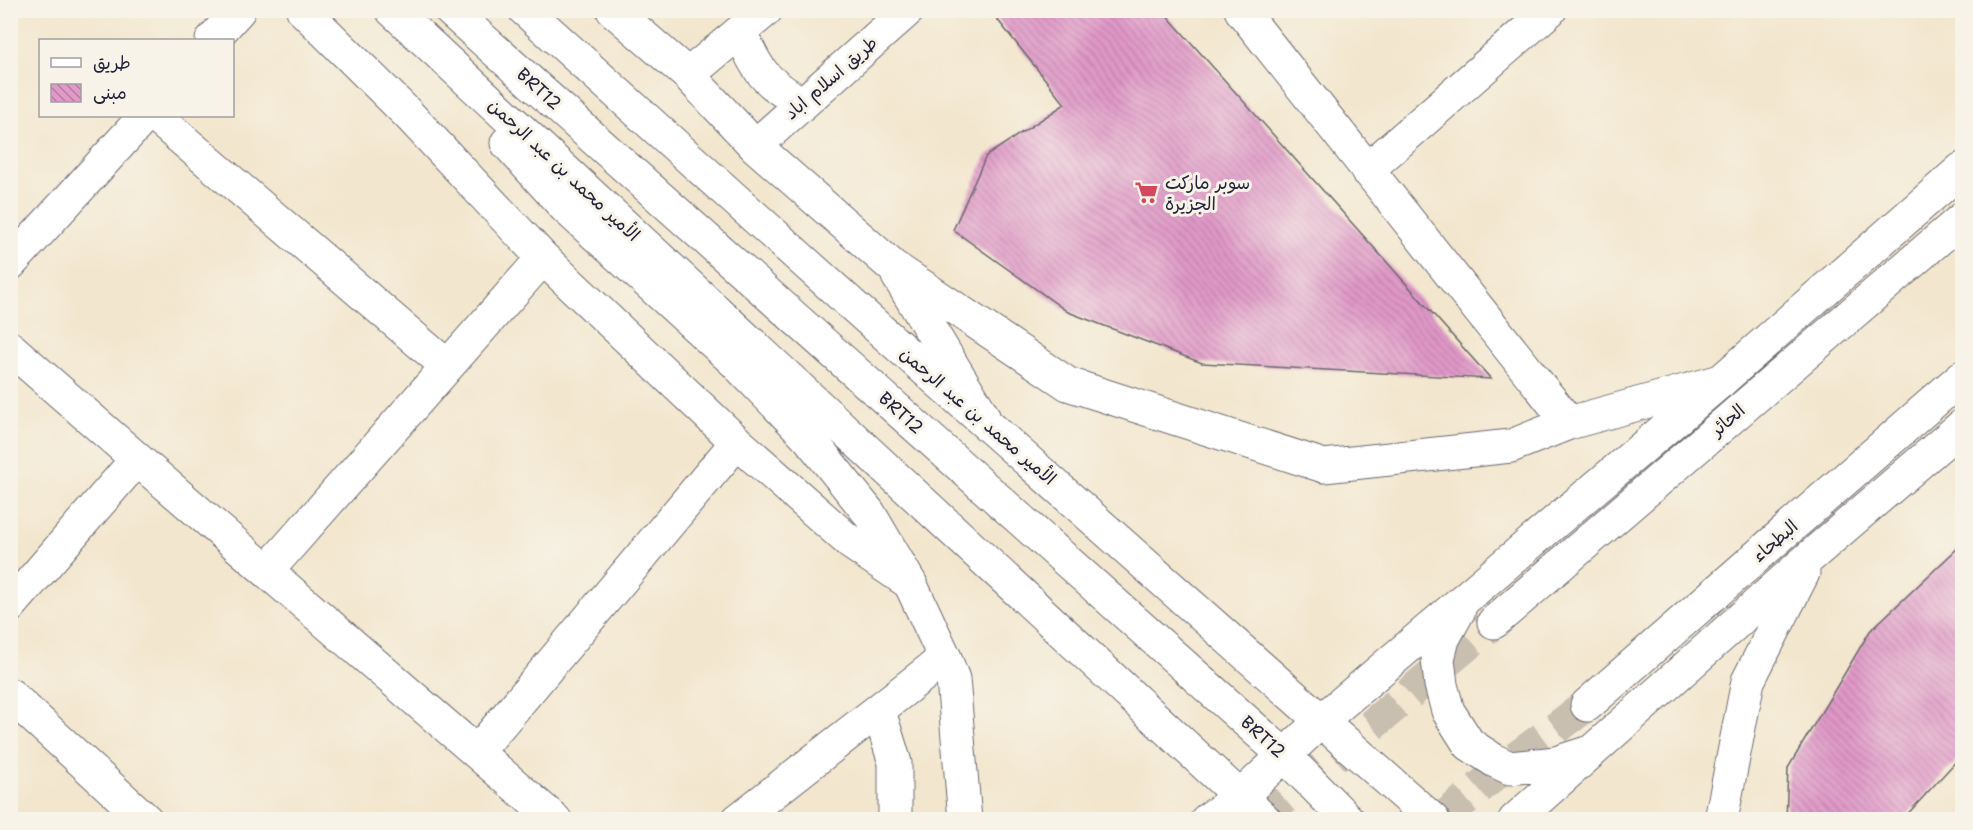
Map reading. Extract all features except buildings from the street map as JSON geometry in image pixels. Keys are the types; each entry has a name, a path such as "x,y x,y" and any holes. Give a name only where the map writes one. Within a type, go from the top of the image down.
{"main road":[{"path":"213,39 239,10"},
{"path":"303,10 407,113 543,258 737,442 851,543 910,583"},
{"path":"387,10 565,207 734,361 808,437 869,513 910,583 953,679 965,819"},
{"name":"الأمير محمد بن عبد الرحمن","path":"392,10 1265,819"},
{"name":"BRT12","path":"450,10 1284,755 1348,819"},
{"name":"الأمير محمد بن عبد الرحمن","path":"525,10 1433,819"},
{"path":"613,10 688,75 755,146 892,266 1068,384 1324,466 1511,446 1569,423 1721,381"},
{"path":"688,75 766,10"},
{"name":"طريق اسلام اباد","path":"755,146 908,10"},
{"path":"1242,10 1569,423"},
{"path":"1367,170 1550,10"},
{"path":"741,32 750,55 762,74 775,87 801,103"},
{"path":"10,264 144,117"},
{"path":"156,117 447,366"},
{"path":"1207,819 1241,796 1322,720 1721,381 1962,169"},
{"name":"الحائر","path":"1494,622 1962,219"},
{"path":"267,571 543,258"},
{"path":"892,266 989,425"},
{"path":"10,348 555,819"},
{"name":"البطحاء","path":"1587,705 1962,376"},
{"path":"1515,819 1811,556 1962,426"},
{"path":"477,752 737,442"},
{"path":"10,606 137,459"},
{"path":"1721,819 1748,681 1811,556"},
{"path":"1465,598 1443,639 1438,658 1441,685 1448,711 1470,744 1510,768 1556,763 1593,751"},
{"path":"738,819 945,658"},
{"path":"10,695 146,819"},
{"path":"879,711 895,763 895,819"}],"tunnel":[{"path":"1259,820 1494,622"},
{"path":"1441,820 1499,771 1587,705"}],"railway":[{"path":"1949,820 1962,805"}],"place":[{"name":"سوبر ماركت الجزيرة","path":"1147,193"}]}
